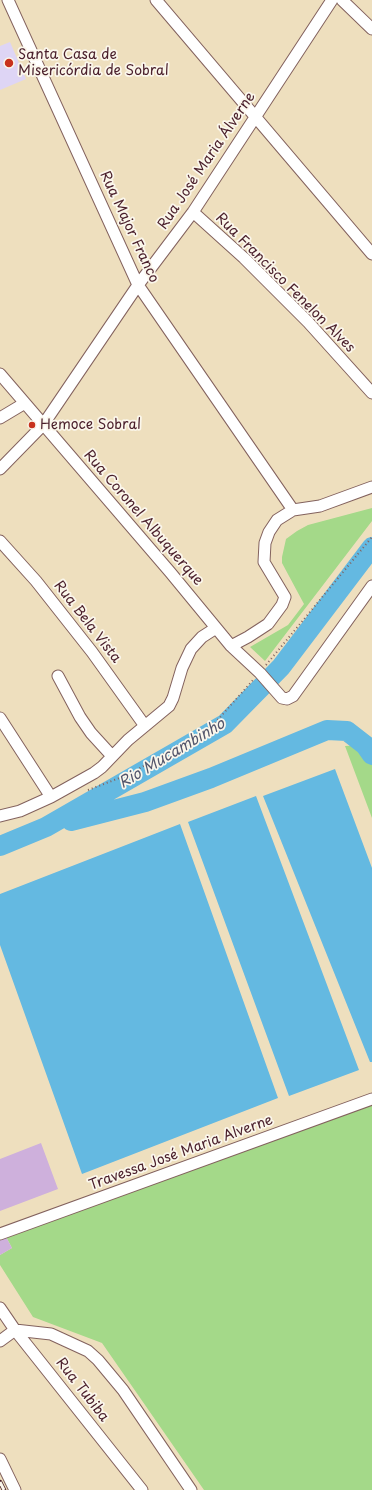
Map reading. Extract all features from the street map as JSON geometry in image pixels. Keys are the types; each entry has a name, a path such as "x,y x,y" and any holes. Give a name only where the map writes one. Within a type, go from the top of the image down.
{"street":[{"path":"156,0 372,254"},
{"name":"Rua José Maria Álverne","path":"0,469 43,425 138,285 193,212 332,0"},
{"path":"342,0 372,29"},
{"name":"Rua Major Franco","path":"6,1 138,285 293,510"},
{"name":"Rua Francisco Fenelon Alves","path":"193,212 244,258 308,322 372,393"},
{"name":"Rua Coronel Albuquerque","path":"0,374 231,646 282,698 287,699 293,696 371,589"},
{"path":"0,418 25,403"},
{"path":"231,646 248,638 268,624 282,605 284,597 264,562 265,543 269,532 277,520 293,510 320,506 372,487"},
{"name":"Rua Bela Vista","path":"0,541 36,581 92,652 145,726"},
{"path":"0,816 20,811 51,797 102,767 112,756 169,706 190,649 202,637 216,628"},
{"path":"58,676 80,717 91,733 112,756"},
{"path":"0,718 51,797"},
{"name":"Travessa José Maria Alverne","path":"0,1234 372,1099"},
{"name":"Rua Tubiba","path":"0,1308 15,1330 142,1490"},
{"path":"0,1342 15,1330 51,1334 88,1351 98,1360 123,1390 191,1490"},
{"path":"0,1459 16,1490"}],"path":[{"path":"86,791 130,774 214,724 261,675 372,537"}],"shaded area":[{"name":"Santa Casa de Misericórdia de Sobral","path":"10,42 26,79 0,90 0,46"}],"green space":[{"path":"372,508 372,521 265,661 250,647 288,625 304,604 282,563 286,539 308,525"},
{"path":"365,745 372,755 372,818 345,746"},
{"path":"372,1099 372,1490 204,1490 102,1343 33,1317 0,1265 0,1255 12,1248 5,1235"}],"water":[{"path":"335,769 372,868 372,1062 370,1062 263,796"},
{"path":"256,796 359,1070 289,1096 188,822"},
{"path":"180,824 278,1098 82,1174 0,945 0,894"}],"building":[{"path":"41,1143 58,1189 0,1211 0,1159"},
{"path":"5,1235 12,1248 0,1255 0,1237"}],"waterway":[{"name":"Rio Mucambinho","path":"0,846 46,827 225,724 281,667 372,547"},
{"path":"71,821 145,802 211,778 327,730 347,731 365,745 372,755"}],"railway":[{"path":"0,1482 4,1490"}],"place":[{"name":"Santa Casa de Misericórdia de Sobral","path":"9,63"},
{"name":"Hemoce Sobral","path":"32,425"}]}
